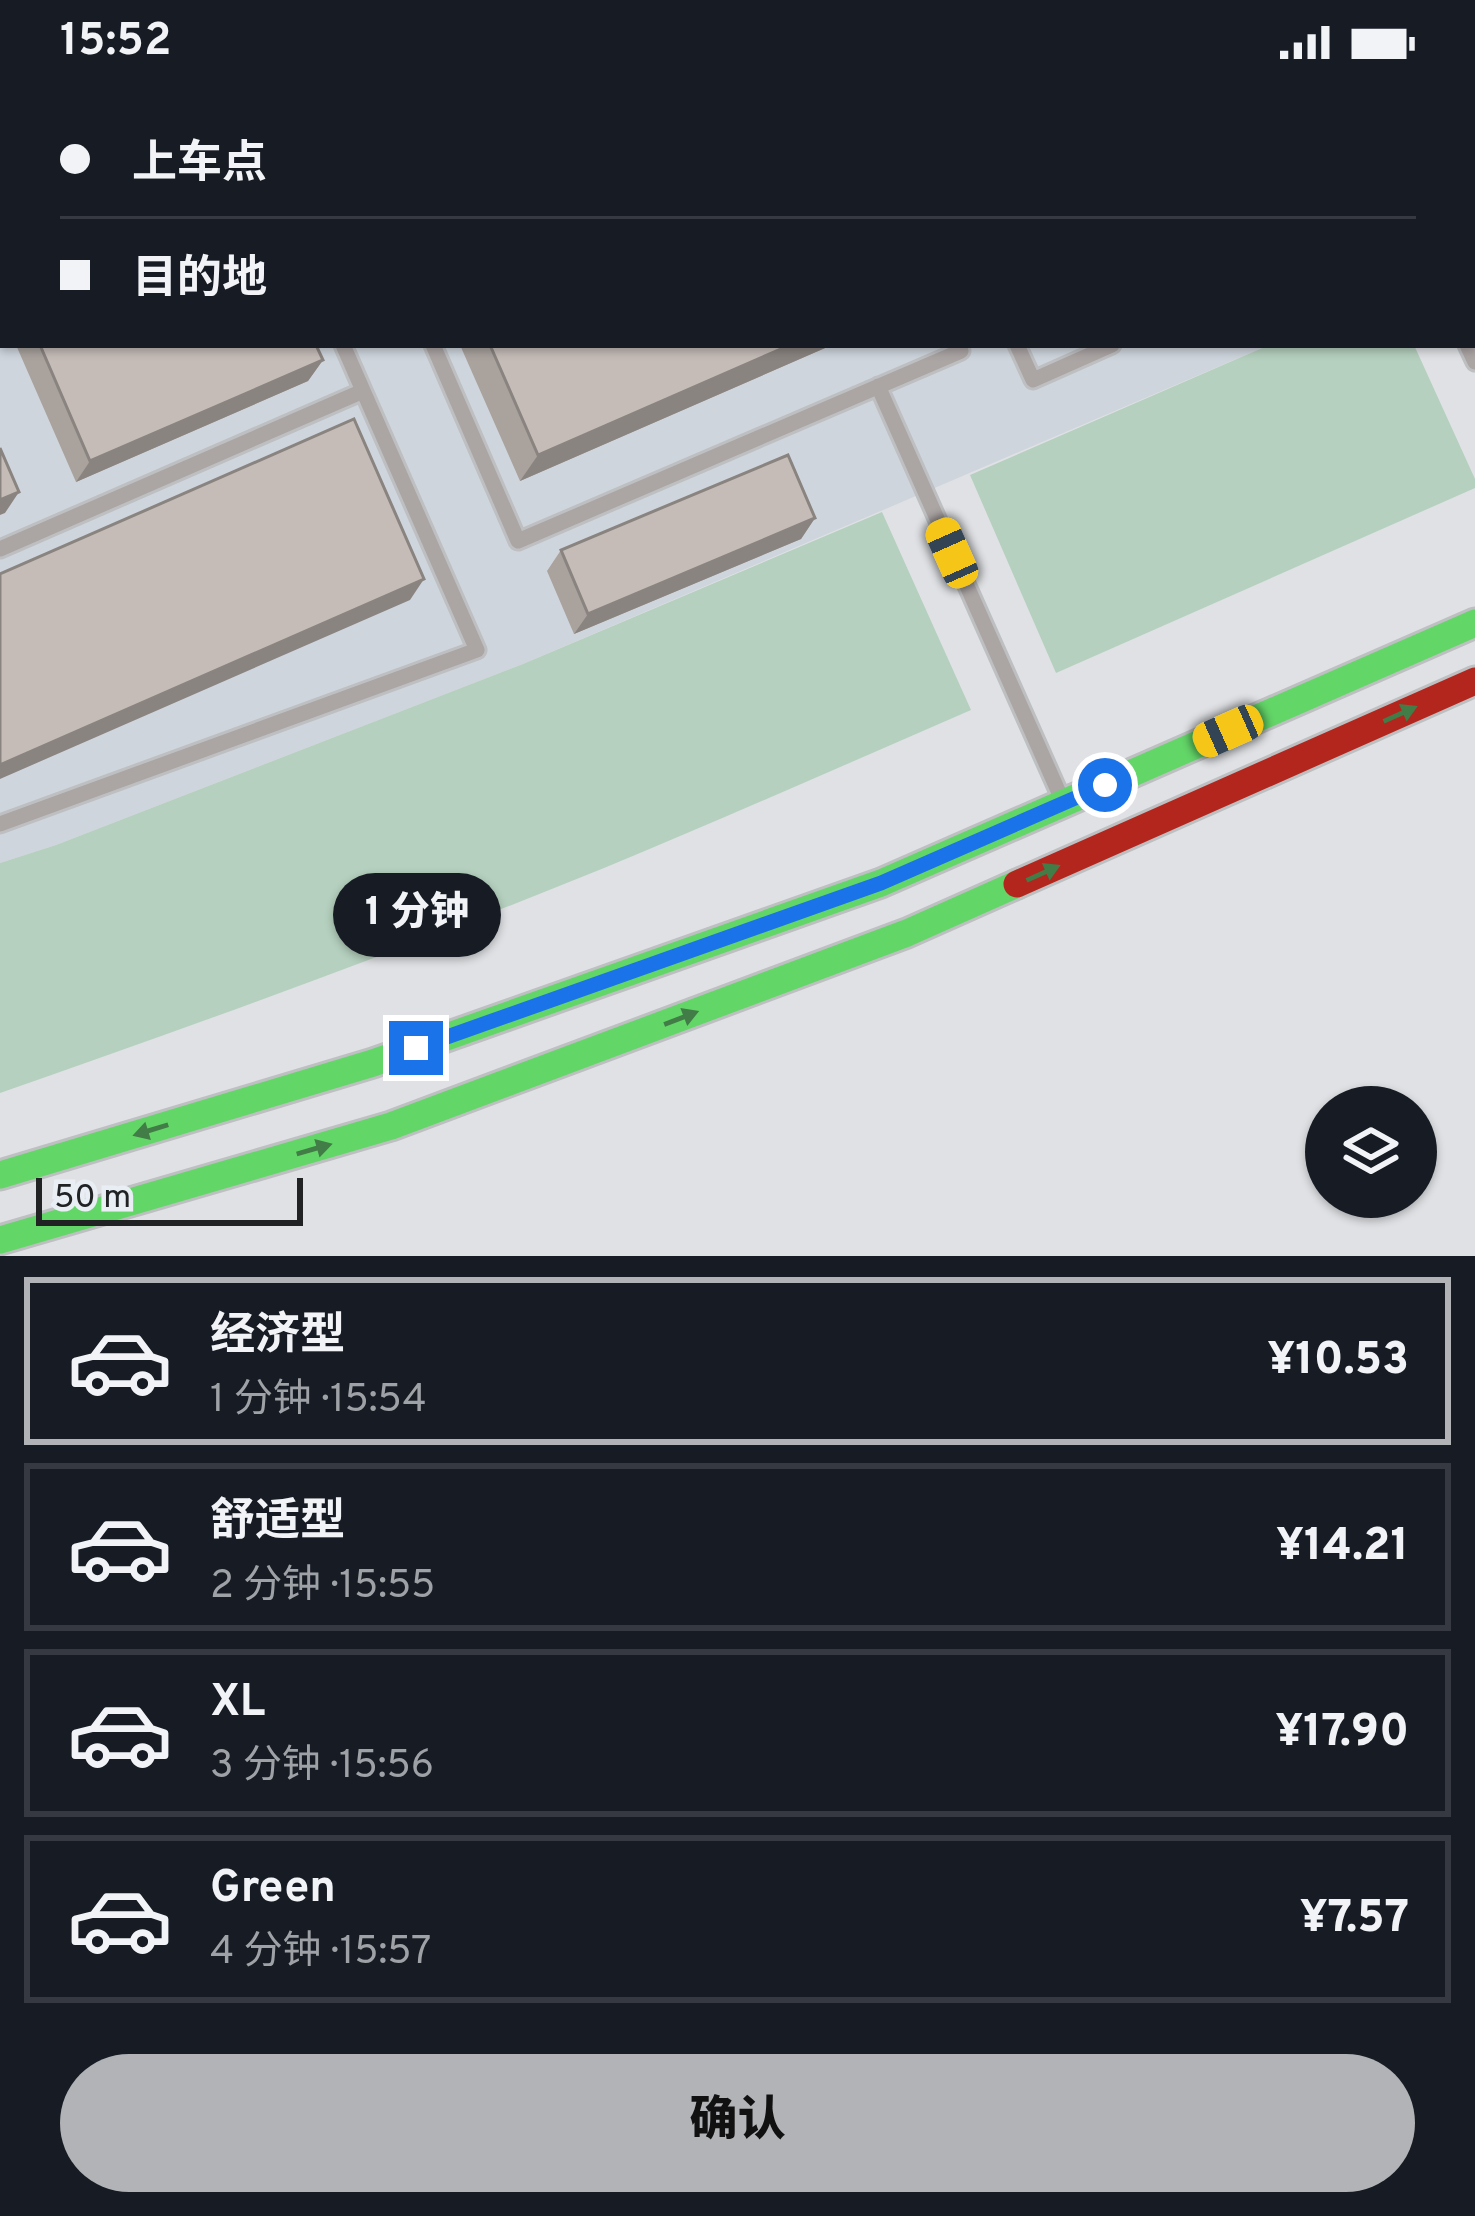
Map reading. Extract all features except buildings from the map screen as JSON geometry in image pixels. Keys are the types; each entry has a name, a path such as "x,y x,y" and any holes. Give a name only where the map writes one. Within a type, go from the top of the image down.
{"highway":[{"path":"0,1175 373,1063 881,883 1475,623"},
{"path":"0,1240 391,1126 907,933 1475,681"}],"lane":[{"path":"0,824 477,650 344,348"},
{"path":"434,348 518,541 960,348"},
{"path":"1018,348 1033,380 1105,348"},
{"path":"878,386 1063,803"},
{"path":"0,549 363,391"}],"shaded area":[{"path":"0,348 1262,348 523,664 0,863"}],"green space":[{"path":"1262,348 1415,348 1475,488 1056,673 970,475"},
{"path":"882,512 971,710 529,898 0,1093 0,863 523,664"}],"traffic: fast":[{"path":"0,1175 373,1063 881,883 1475,623"},
{"path":"0,1240 391,1126 907,933 1017,884"}],"traffic: jam":[{"path":"1017,884 1475,681"}],"route":[{"path":"416,1048 881,883 1105,785"}]}
